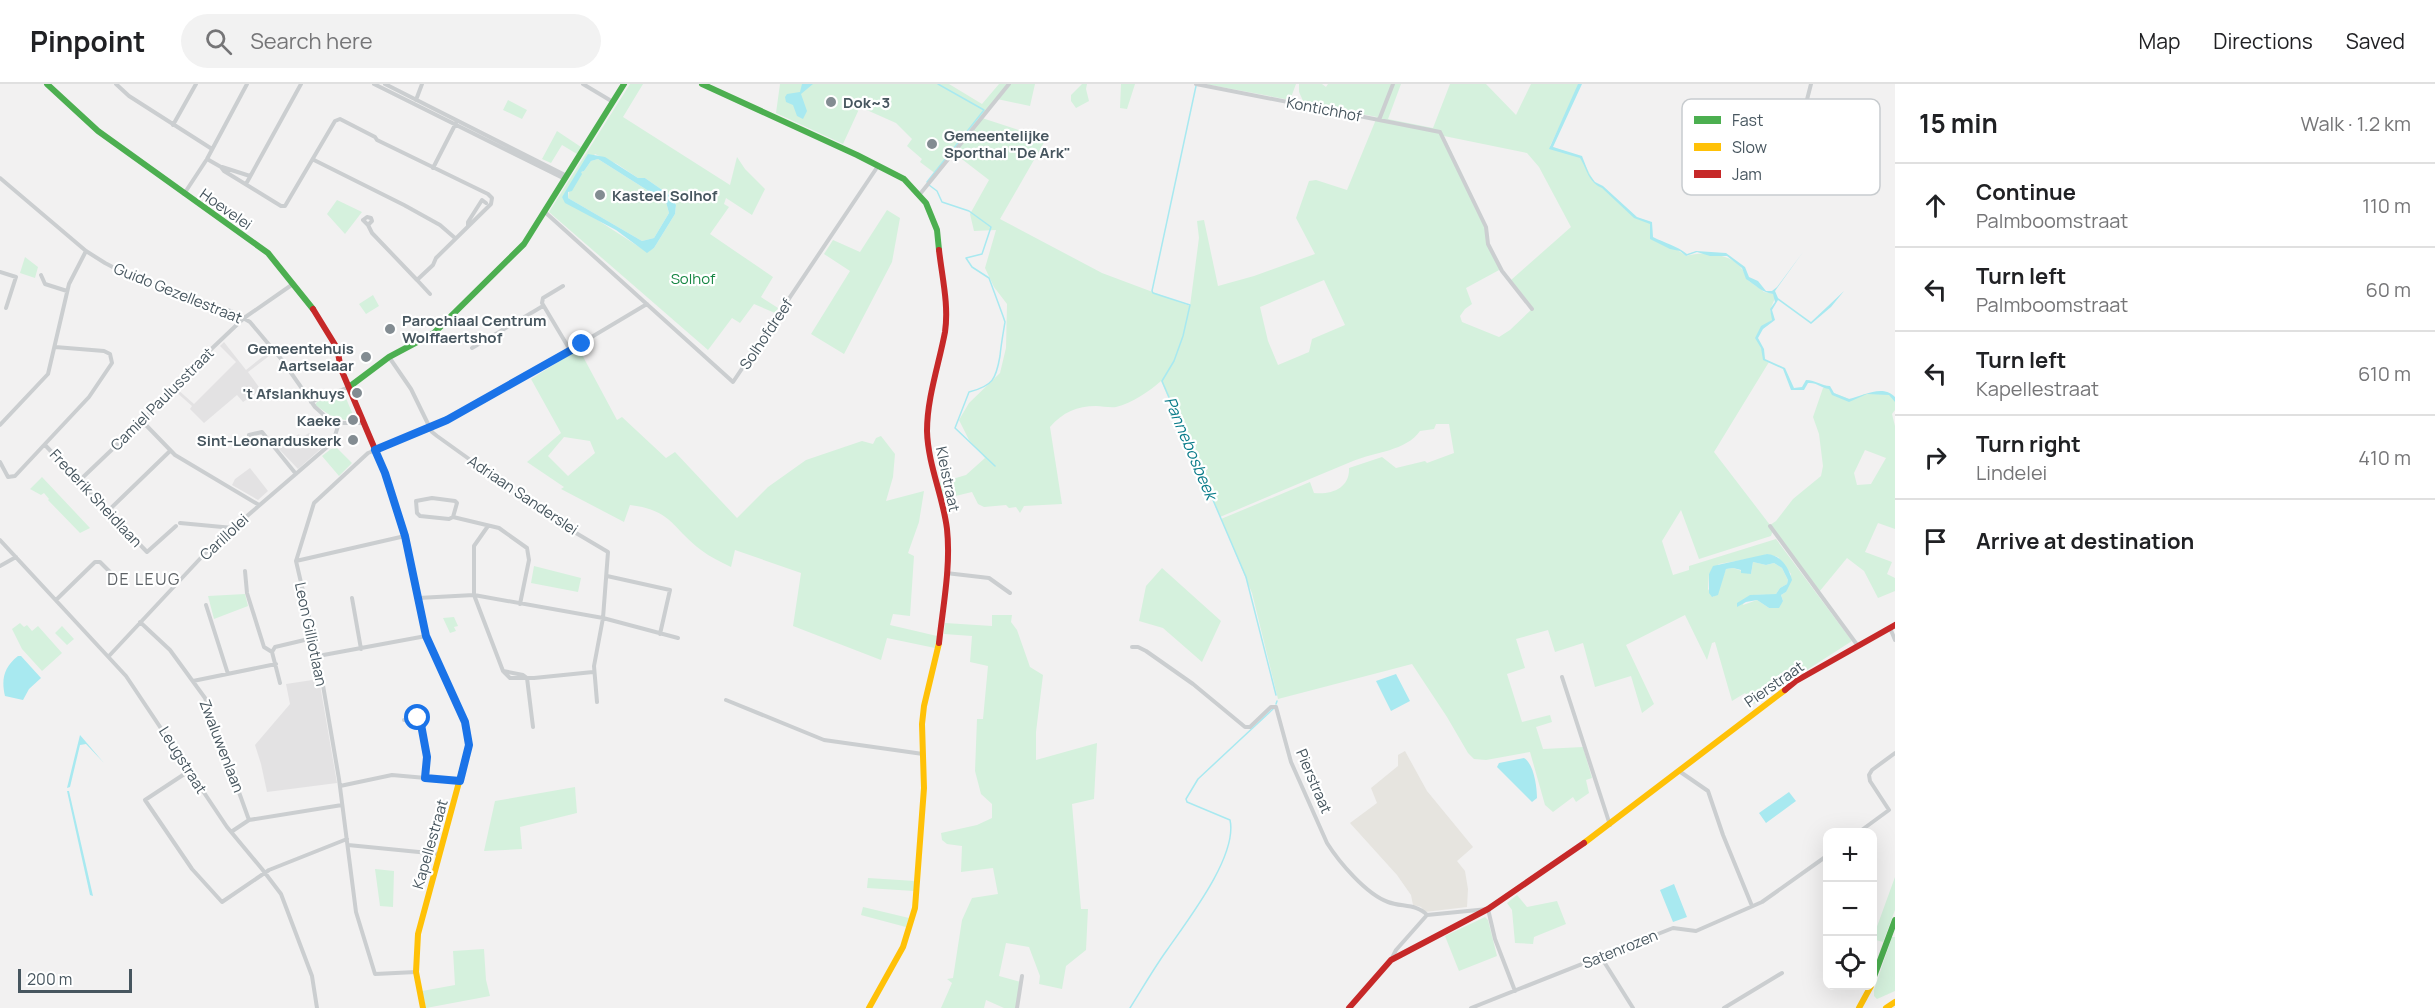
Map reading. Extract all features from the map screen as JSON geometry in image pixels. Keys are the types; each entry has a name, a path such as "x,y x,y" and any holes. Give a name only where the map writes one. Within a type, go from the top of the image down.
{"main road":[{"name":"Hoevelei","path":"47,84 98,131 268,253 322,321 337,348 341,369 364,423"},
{"path":"349,387 389,357 434,333 524,244 546,213 624,84"},
{"name":"Kleistraat","path":"702,84 904,179 920,194 935,223 946,311 945,330 929,408 927,430 930,463 947,529 946,573 939,645 923,715 924,788 919,882 913,920 903,947 869,1008"},
{"name":"Kapellestraat","path":"364,423 385,473 405,536 426,636 465,722 469,745 418,934 416,972 423,1008"},
{"name":"Pierstraat","path":"1349,1008 1391,960 1488,909 1610,825 1796,681 1892,626"},
{"path":"1877,970 1895,920"},
{"path":"1863,1006 1870,990"},
{"path":"1886,1008 1895,1002"}],"street":[{"path":"116,84 129,96 212,149"},
{"path":"184,194 207,159 247,84"},
{"path":"246,184 301,84"},
{"path":"374,84 456,122 566,178"},
{"path":"386,84 415,102"},
{"path":"415,102 422,84"},
{"path":"583,84 613,102"},
{"path":"920,194 1009,84"},
{"name":"Kontichhof","path":"1196,84 1379,120 1393,84"},
{"path":"1807,99 1811,84"},
{"path":"173,125 194,85"},
{"path":"221,167 224,171 285,206 335,121 340,119 492,198 491,204 455,238 417,280"},
{"path":"1379,120 1441,133 1486,227 1488,244 1502,271 1532,309"},
{"path":"433,168 456,122"},
{"path":"207,159 221,167 250,176"},
{"path":"314,160 404,205 442,227 455,238"},
{"name":"Solhofdreef","path":"546,213 733,382 878,166"},
{"name":"Guido Gezellestraat","path":"0,178 86,251 124,273 233,312 250,322 282,360 311,402 325,416 339,423"},
{"path":"468,227 468,222 482,200 486,203"},
{"path":"368,225 430,294"},
{"path":"0,425 48,374 72,278 86,251"},
{"path":"0,272 16,277 6,308"},
{"path":"41,275 45,284 68,291"},
{"name":"Camiel Paulusstraat","path":"80,480 244,318 293,284"},
{"path":"563,286 543,298 543,306 570,350"},
{"name":"Leon Gilliotlaan","path":"416,972 379,974 374,971 356,912 340,786 318,656 296,561 314,504 368,453 430,429 484,401 647,304"},
{"path":"472,348 543,306"},
{"path":"0,462 8,477 17,474 89,397 112,363 110,354 104,351 54,347"},
{"path":"389,357 408,384 430,429"},
{"path":"311,402 349,387"},
{"path":"142,421 170,451 259,505"},
{"path":"339,423 364,423"},
{"name":"Carillolei","path":"109,656 211,548 333,442 339,423"},
{"name":"Adriaan Sanderslei","path":"430,429 554,520 607,550 608,563"},
{"path":"249,435 262,432 296,474"},
{"name":"Frederik Sheidlaan","path":"45,445 147,552 178,524 234,528"},
{"path":"108,511 170,451"},
{"path":"453,518 457,503 455,501 432,498 416,501 417,513 420,516 453,518 499,528 529,551 520,604"},
{"path":"488,526 474,546 474,596 503,672 523,675 527,678 593,672"},
{"path":"1770,526 1858,646"},
{"path":"296,561 405,536"},
{"name":"Leugstraat","path":"0,540 109,656 160,724 231,832 281,894 312,976 317,1008"},
{"path":"0,566 16,557"},
{"path":"56,600 96,562 100,562 113,575"},
{"path":"603,566 608,563"},
{"path":"597,702 593,672 603,618 608,563"},
{"path":"245,571 247,593 264,647 272,652 280,683"},
{"path":"946,573 989,578 1010,593"},
{"path":"606,576 670,590 660,634"},
{"path":"417,598 474,596 603,618 678,638"},
{"path":"352,598 361,649"},
{"path":"206,605 228,674"},
{"name":"Zwaluwenlaan","path":"140,622 170,650 205,698 249,820"},
{"name":"Pierstraat","path":"1892,626 1895,640"},
{"path":"318,656 426,636"},
{"path":"272,652 275,647 312,638"},
{"name":"Pierstraat","path":"1132,647 1146,651 1193,684 1243,726 1250,728 1271,707 1276,707 1291,762 1327,843 1334,853 1379,897 1388,902 1422,910 1427,915"},
{"path":"193,681 276,664"},
{"path":"1562,677 1610,825"},
{"path":"527,678 533,727"},
{"path":"726,700 824,740 923,754"},
{"path":"405,720 420,719 427,757 425,778"},
{"path":"1864,828 1889,810 1870,781 1869,775 1872,770 1895,753"},
{"path":"189,771 145,800 192,870 222,902 266,873 347,839"},
{"path":"1679,771 1708,791 1752,906"},
{"path":"340,786 392,775 460,781"},
{"path":"231,832 249,820 342,805"},
{"path":"348,845 439,854"},
{"name":"Satenrozen","path":"1471,1008 1674,928 1696,931 1766,900 1823,858"},
{"path":"1391,960 1427,915 1488,909 1495,939 1515,991"},
{"path":"1601,957 1633,1008"},
{"path":"1724,1008 1782,973"},
{"path":"1017,1008 1022,976"}],"shaded area":[{"path":"224,342 246,370 271,350 273,353 248,372 261,390 243,402 237,395 204,423 190,409 192,406 175,391 177,389 194,404 236,362 220,346"},
{"path":"309,433 323,447 298,469 278,448 299,434 301,438"},
{"path":"250,468 268,491 258,500 232,485 235,479"},
{"path":"319,679 337,783 267,792 255,745 290,704 286,684"},
{"path":"1405,751 1427,791 1473,847 1457,861 1465,871 1468,889 1467,907 1425,912 1421,907 1413,905 1411,895 1397,875 1350,823 1377,803 1371,788 1398,766 1398,755"}],"green space":[{"name":"Solhof","path":"630,84 643,84 623,117 730,185 737,157 745,169 765,189 752,215 726,198 724,204 729,207 710,234 773,277 761,297 778,308 775,313 754,304 740,323 732,318 708,350 549,212","holes":["595,154 617,164 638,178 645,178 671,196 676,205 675,214 654,248 647,252 562,197"]},
{"path":"780,84 949,84 982,104 999,84 1035,84 1030,106 997,99 982,118 1046,139 1000,219 1102,273 1190,306 1199,238 1197,221 1204,220 1218,286 1315,254 1296,218 1309,181 1316,180 1347,190 1377,117 1304,103 1299,92 1299,84 1322,84 1326,87 1328,84 1401,84 1388,119 1433,128 1450,84 1486,84 1516,115 1531,84 1580,84 1550,146 1581,157 1594,182 1636,218 1651,223 1650,237 1686,256 1708,254 1731,260 1742,269 1749,281 1764,292 1773,294 1775,298 1770,310 1773,319 1765,325 1757,337 1765,359 1769,362 1714,452 1770,525 1776,521 1793,499 1821,476 1823,466 1819,434 1813,417 1823,388 1829,387 1831,392 1852,400 1864,394 1890,393 1895,400 1895,410 1892,414 1895,426 1895,529 1878,523 1865,552 1892,562 1887,574 1895,578 1895,591 1878,598 1864,571 1847,558 1819,592 1773,530 1771,536 1699,559 1681,510 1662,541 1673,575 1689,570 1689,566 1776,539 1852,641 1754,704 1745,693 1732,701 1715,642 1712,643 1707,660 1685,615 1626,645 1654,704 1642,713 1631,676 1595,687 1583,643 1555,652 1548,630 1516,639 1525,668 1507,674 1522,722 1550,715 1552,722 1536,727 1543,749 1583,747 1592,778 1586,780 1589,793 1576,802 1573,797 1553,812 1545,805 1530,752 1486,760 1474,759 1412,664 1278,699 1252,593 1221,519 1310,482 1314,493 1327,493 1339,489 1349,475 1349,468 1382,457 1396,468 1425,461 1427,463 1454,453 1449,424 1436,424 1434,429 1420,431 1414,438 1398,447 1353,461 1220,517 1161,381 1128,403 1116,407 1089,406 1077,409 1060,417 1050,427 1062,504 1024,506 1020,513 1016,507 1009,508 1006,505 984,507 978,504 972,492 943,499 939,483 966,475 985,458 969,440 959,420 969,403 1000,373 1006,348 1007,304 994,287 985,268 996,230 974,231 970,214 989,180 954,153 936,174 920,162 922,159 907,146 912,139 896,123 860,107 843,144 776,113","holes":["1444,136 1527,153 1539,167 1571,227 1511,280 1533,308 1510,330 1499,337 1462,322 1460,316 1472,304 1466,288 1501,269 1487,240 1486,227","1324,280 1345,325 1312,339 1309,352 1278,365 1268,341 1260,307","1865,450 1886,458 1871,484 1857,485 1854,473","1767,554 1778,557 1791,574 1786,592 1781,595 1783,601 1769,608 1757,600 1743,605 1748,597 1776,594 1787,584 1788,580 1782,568 1774,563 1766,565 1753,562 1751,574 1733,568 1726,569 1717,593 1713,597 1708,589 1709,574 1719,564"]},
{"path":"1082,84 1087,84 1089,101 1076,108 1071,101 1071,95"},
{"path":"1121,84 1135,84 1127,109 1120,108"},
{"path":"1205,84 1296,84 1290,100"},
{"path":"508,100 527,110 522,119 503,110"},
{"path":"557,131 581,147 577,154 562,145 551,163 542,159"},
{"name":"Solhof","path":"598,159 666,202 669,213 654,238 642,241 568,198 569,191 581,172 591,161"},
{"path":"337,200 362,212 345,234 327,214"},
{"path":"887,210 900,218 892,262 844,354 811,334 850,271 824,254 833,240 860,252"},
{"path":"25,257 38,267 35,278 20,273"},
{"path":"373,295 379,306 366,314 359,304"},
{"path":"579,349 617,420 622,417 666,458 675,452 737,518 768,487 806,460 862,441 873,444 876,438 881,436 895,454 893,477 886,501 924,491 919,522 908,553 914,556 910,616 893,614 890,625 937,636 935,648 887,638 881,660 793,626 801,573 735,550 731,567 701,550 670,521 655,511 630,505 624,522 561,489 564,487 527,462 561,433 531,379","holes":["564,437 590,441 595,453 568,476 548,456"]},
{"path":"343,391 353,415 352,421 334,418 315,405"},
{"path":"337,448 352,463 339,476 322,456 331,449"},
{"path":"42,477 90,528 80,533 44,493 41,495 30,489"},
{"path":"534,566 581,578 578,592 531,583"},
{"path":"1162,568 1221,621 1202,662 1163,628 1139,621 1146,586"},
{"path":"245,594 248,606 214,619 208,596"},
{"path":"992,615 1012,615 1011,622 1017,630 1030,667 1043,675 1036,732 1036,760 1097,743 1094,799 1072,804 1081,909 1088,909 1086,950 1066,966 1062,989 1039,984 1040,976 1029,947 1006,943 999,976 1021,982 1017,1008 1004,1008 986,1000 984,1008 941,1008 952,983 947,979 953,978 962,920 972,898 998,894 993,868 961,872 962,846 947,844 942,840 941,833 977,825 992,818 992,804 981,794 975,771 977,719 983,719 988,666 970,662 972,636 944,634 945,623 992,626"},
{"path":"454,617 458,626 454,627 456,631 450,633 443,618"},
{"path":"20,623 24,627 27,625 32,631 38,626 62,653 42,671 22,649 12,629"},
{"path":"62,626 74,639 67,645 55,633"},
{"path":"575,787 577,813 520,827 522,849 484,851 495,801"},
{"path":"375,869 394,871 393,907 380,906"},
{"path":"1895,877 1895,910 1883,942 1877,940 1877,926"},
{"path":"868,878 915,881 914,891 867,888"},
{"path":"1517,895 1527,907 1557,901 1566,924 1534,937 1533,944 1515,943 1512,910 1507,903"},
{"path":"863,907 909,918 906,927 861,915"},
{"path":"1485,917 1488,920 1497,956 1459,971 1445,936"},
{"path":"1892,937 1895,937 1895,991 1877,999 1874,996 1874,990 1877,990 1877,981"},
{"path":"484,949 486,980 490,996 426,1008 422,991 455,985 453,951"}],"water":[{"path":"802,84 813,84 801,94 807,111 803,119 797,116 793,105 786,102 785,97 787,94 800,92"},
{"path":"1578,84 1582,84 1553,147 1582,156 1595,182 1603,186 1637,217 1652,222 1653,237 1687,254 1696,251 1726,253 1745,267 1749,277 1758,281 1766,291 1772,291 1777,287 1803,252 1775,291 1778,298 1811,322 1844,291 1831,307 1811,324 1778,300 1772,310 1775,320 1763,329 1758,338 1764,349 1765,359 1785,368 1794,388 1802,387 1806,380 1810,380 1830,386 1834,393 1849,399 1873,392 1884,391 1895,397 1895,402 1889,395 1867,394 1849,402 1832,395 1829,389 1811,383 1808,383 1804,390 1791,390 1783,369 1763,360 1761,348 1755,338 1761,326 1772,320 1770,309 1775,302 1773,294 1762,290 1746,279 1742,268 1727,256 1710,256 1697,252 1686,256 1680,251 1670,249 1650,239 1650,224 1634,218 1597,185 1588,175 1580,158 1549,149"},
{"path":"588,154 605,157 638,178 645,178 671,196 676,205 675,214 654,248 647,253 616,230 565,203 562,197","holes":["598,159 666,202 669,213 654,238 642,241 568,198 568,192 572,191 581,172 591,161"]},
{"path":"1767,554 1784,563 1792,580 1786,592 1781,595 1783,601 1779,608 1769,608 1757,600 1737,607 1737,603 1750,595 1776,594 1787,584 1788,580 1782,568 1774,563 1766,565 1753,562 1751,574 1741,573 1741,570 1733,568 1726,569 1718,595 1712,597 1709,593 1709,574 1713,566"},
{"path":"18,656 21,656 41,678 29,689 23,700 5,696 4,690 7,669"},
{"path":"1396,674 1410,701 1391,711 1376,681"},
{"path":"80,735 104,763 86,744 80,745 70,787 67,788"},
{"path":"1524,758 1533,770 1536,782 1537,798 1532,802 1497,767 1499,763"},
{"path":"67,791 69,791 93,896 90,895"},
{"path":"1789,792 1796,801 1766,823 1759,813"},
{"path":"1674,884 1687,917 1673,922 1660,890"}],"waterway":[{"path":"927,182 984,110 938,84"},
{"name":"Pannebosbeek","path":"1196,86 1152,291 1190,305 1174,361 1162,381 1246,577 1276,695"},
{"path":"929,185 937,191 942,202 969,211 991,227 982,254 966,258 972,267 989,278 1003,316 1005,322 1000,356 992,380 983,387 969,392 955,428 995,466"},
{"name":"Pannebosbeek","path":"1130,1008 1157,964 1198,906 1219,869 1226,851 1230,835 1230,820 1187,802 1186,799 1198,779 1273,709"}],"traffic: fast":[{"path":"47,84 98,131 268,253 313,309"},
{"path":"349,387 389,357 434,333 524,244 624,84"},
{"path":"702,84 904,179 926,203 937,230 939,250"},
{"path":"1877,969 1895,920"}],"traffic: slow":[{"path":"869,1008 903,947 915,908 924,788 922,724 939,643"},
{"path":"1584,843 1785,690"},
{"path":"423,1008 416,972 418,934 469,745 465,722 455,700"},
{"path":"1859,1008 1869,990"},
{"path":"1886,1008 1895,1002"}],"traffic: jam":[{"path":"939,250 946,301 946,322 931,394 927,431 930,456 945,517 948,543 946,586 939,643"},
{"path":"313,309 337,348 341,369 385,473 405,536 426,636 455,700"},
{"path":"1785,690 1796,681 1895,625"},
{"path":"1349,1008 1391,960 1488,909 1584,843"}],"place":[{"name":"Dok~3","path":"831,102"},
{"name":"Gemeentelijke Sporthal \"De Ark\"","path":"932,144"},
{"name":"Kasteel Solhof","path":"600,195"},
{"name":"Parochiaal Centrum Wolffaertshof","path":"390,329"},
{"name":"Gemeentehuis Aartselaar","path":"366,357"},
{"name":"'t Afslankhuys","path":"357,393"},
{"name":"Kaeke","path":"353,420"},
{"name":"Sint-Leonarduskerk","path":"353,440"}],"district":[{"name":"DE LEUG","path":"144,579"}],"route":[{"path":"418,718 427,757 425,778 460,781 469,745 465,722 461,708 422,624 405,536 385,473 375,450 430,429 484,401 582,344"}]}
